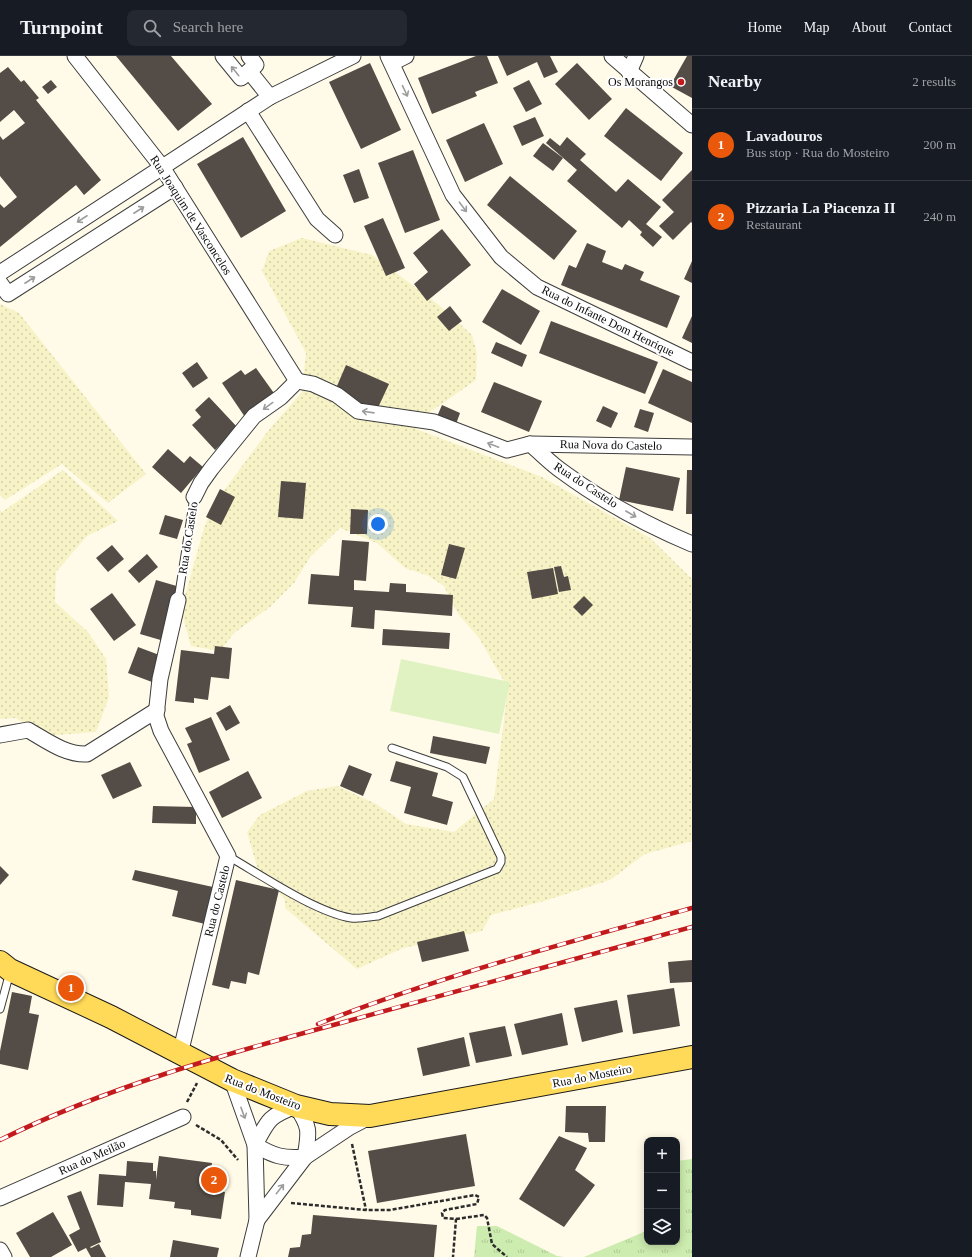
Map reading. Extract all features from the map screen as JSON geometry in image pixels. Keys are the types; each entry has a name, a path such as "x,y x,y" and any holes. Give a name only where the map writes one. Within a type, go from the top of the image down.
{"main road":[{"name":"Rua do Mosteiro","path":"5,966 111,1017 210,1070 296,1106 330,1114 370,1116 692,1056"}],"street":[{"name":"Rua Joaquim de Vasconcelos","path":"75,56 162,167 175,186 297,381"},
{"path":"223,56 241,78 249,63"},
{"path":"0,273 270,97 353,56"},
{"path":"390,60 406,56"},
{"path":"612,56 692,125"},
{"path":"629,72 636,56"},
{"name":"Rua do Infante Dom Henrique","path":"390,60 453,195 501,257 537,287 692,362"},
{"path":"249,63 270,97"},
{"path":"248,111 317,219 335,235"},
{"path":"0,283 8,294 175,186"},
{"path":"297,381 313,384 337,395 358,411 434,422 507,450 530,444"},
{"name":"Rua do Castelo","path":"194,497 201,483 211,469 254,416 281,397 297,381"},
{"name":"Rua do Castelo","path":"530,444 563,472 607,500 660,531 692,544"},
{"name":"Rua Nova do Castelo","path":"530,444 692,447"},
{"name":"Rua do Castelo","path":"178,600 160,679 156,716 161,731 228,856 180,1054"},
{"path":"0,735 28,730 57,747 76,755 87,754 157,710"},
{"path":"232,1080 255,1145 257,1220 248,1257"},
{"path":"255,1145 267,1122 277,1114 296,1106 306,1121 309,1132 305,1157"},
{"path":"257,1220 305,1157 350,1127 370,1116"},
{"name":"Rua do Meilão","path":"0,1198 183,1117"},
{"path":"255,1145 272,1154 286,1159 305,1157"},
{"path":"0,1250 4,1257"}],"lane":[{"name":"Rua do Castelo","path":"178,600 194,497"},
{"path":"228,856 313,904 350,918 363,919 378,916 497,869 501,862 501,856 463,777 456,771 447,767 392,748"},
{"path":"0,1009 5,966"}],"path":[{"path":"210,1070 196,1084 188,1100 183,1117 221,1140 233,1152 241,1164"},
{"path":"350,1127 366,1210"},
{"path":"274,1198 288,1202 366,1210 390,1210 477,1195 480,1200 477,1204 443,1211 443,1218 456,1219 484,1215 487,1218 492,1244 508,1257"},
{"path":"453,1257 456,1219"}],"shaded area":[{"path":"302,238 372,255 439,305 472,335 477,353 476,380 424,416 415,420 416,429 542,477 650,538 692,579 692,841 645,854 610,880 544,901 491,915 482,931 403,948 357,969 285,908 285,900 257,867 247,832 260,815 307,791 337,786 376,804 406,824 454,832 494,799 508,688 479,638 458,614 444,586 429,576 405,568 377,543 340,528 310,557 294,583 270,607 234,633 220,651 191,646 181,610 204,528 214,504 268,431 302,392 306,353 262,271 269,251"},
{"path":"0,304 19,313 146,474 108,503 62,464 5,500 0,495"},
{"path":"63,470 118,521 87,536 56,572 55,602 88,632 106,659 109,697 96,732 43,736 16,718 0,719 0,510 2,512"}],"green space":[{"path":"401,659 510,682 499,734 390,711"},
{"path":"692,1159 692,1257 584,1257 644,1232 644,1245 680,1245 680,1161"},
{"path":"477,1226 497,1226 557,1256 564,1257 474,1257"}],"building":[{"path":"116,56 171,56 212,104 178,131"},
{"path":"476,56 487,56 498,83 475,92 477,96 432,114 418,78"},
{"path":"498,56 550,56 558,72 544,78 537,62 507,76"},
{"path":"687,56 692,56 692,98 670,86"},
{"path":"370,63 401,130 361,149 329,82"},
{"path":"577,63 612,99 589,120 555,84"},
{"path":"8,67 21,82 24,80 39,98 36,100 101,180 84,195 76,185 0,247 0,204 4,208 17,197 0,176 0,136 3,140 25,123 14,110 0,122 0,73"},
{"path":"51,80 57,87 48,94 42,87"},
{"path":"529,80 542,104 526,112 513,88"},
{"path":"626,108 683,153 661,181 604,136"},
{"path":"535,117 544,136 522,146 513,126"},
{"path":"484,123 503,164 465,182 446,140"},
{"path":"243,137 286,211 241,238 197,164"},
{"path":"567,137 586,154 580,160 616,192 628,179 661,207 646,224 662,237 653,247 640,235 642,232 629,220 622,228 567,181 577,170 546,143 550,138 560,146"},
{"path":"543,143 563,158 553,171 533,156"},
{"path":"413,150 440,220 405,233 378,163"},
{"path":"359,169 369,198 354,203 343,175"},
{"path":"692,170 692,223 691,222 673,240 659,226 674,212 662,200"},
{"path":"510,176 577,231 554,260 487,205"},
{"path":"383,218 405,268 386,276 364,226"},
{"path":"442,229 471,265 427,301 414,284 428,272 413,253"},
{"path":"587,243 606,251 602,262 622,270 625,264 644,272 640,280 680,296 667,328 561,285 569,265 576,268"},
{"path":"692,261 692,283 684,279"},
{"path":"502,289 540,311 521,345 482,322"},
{"path":"450,306 462,321 449,331 437,317"},
{"path":"692,316 692,343 682,338"},
{"path":"551,321 658,362 645,394 539,353"},
{"path":"496,342 527,355 522,367 491,353"},
{"path":"197,362 208,378 193,388 182,373"},
{"path":"346,365 389,384 376,412 334,393"},
{"path":"256,368 276,396 245,417 222,383 241,370 245,375"},
{"path":"663,369 692,382 692,423 648,403"},
{"path":"494,382 542,401 529,432 481,412"},
{"path":"209,397 238,428 215,450 192,425 201,417 195,410"},
{"path":"442,405 460,413 455,427 436,419"},
{"path":"603,406 618,413 611,428 596,421"},
{"path":"640,409 654,413 648,432 634,427"},
{"path":"168,449 184,463 190,456 203,467 181,493 152,467"},
{"path":"626,467 680,478 673,511 619,500"},
{"path":"687,470 692,470 692,514 686,514"},
{"path":"281,481 306,483 303,519 278,517"},
{"path":"220,489 235,497 221,525 206,517"},
{"path":"351,509 368,510 367,534 350,534"},
{"path":"165,515 183,520 177,539 159,534"},
{"path":"342,540 369,542 366,581 354,580 354,590 389,592 390,583 406,584 406,592 453,595 452,616 375,610 374,629 351,627 353,607 308,604 311,574 339,576"},
{"path":"449,544 465,548 456,579 441,575"},
{"path":"112,545 124,559 108,572 96,558"},
{"path":"147,554 158,567 139,583 128,571"},
{"path":"561,566 564,577 568,576 571,590 559,592 554,567"},
{"path":"553,568 558,594 532,599 527,572"},
{"path":"156,580 180,587 164,641 140,634"},
{"path":"112,593 136,625 114,641 90,609"},
{"path":"584,596 593,605 582,616 573,607"},
{"path":"383,629 450,633 449,649 382,645"},
{"path":"215,646 232,648 229,679 211,677 208,700 194,698 194,703 175,701 181,650 214,654"},
{"path":"138,647 162,656 152,682 128,673"},
{"path":"230,705 240,723 226,731 216,713"},
{"path":"211,717 230,760 199,773 187,744 192,742 185,728"},
{"path":"433,736 490,747 486,764 430,753"},
{"path":"396,761 438,773 432,796 453,802 447,825 404,813 411,787 390,781"},
{"path":"130,762 142,786 113,799 101,775"},
{"path":"349,765 372,774 363,796 340,786"},
{"path":"248,771 262,798 222,818 209,792"},
{"path":"153,806 196,807 196,824 152,823"},
{"path":"0,866 9,875 0,885"},
{"path":"135,870 213,887 205,924 172,916 178,891 132,880"},
{"path":"236,880 279,890 259,975 248,972 246,984 231,981 229,989 212,985"},
{"path":"464,931 469,951 422,962 417,942"},
{"path":"692,960 692,982 670,983 668,962"},
{"path":"674,988 680,1026 633,1034 627,995"},
{"path":"12,992 32,996 29,1013 39,1015 28,1070 0,1064 0,1051"},
{"path":"617,1000 623,1032 582,1042 574,1008"},
{"path":"562,1013 568,1045 522,1055 514,1024"},
{"path":"505,1026 512,1056 476,1063 469,1033"},
{"path":"464,1037 470,1066 423,1076 417,1048"},
{"path":"566,1106 606,1106 605,1142 589,1142 588,1133 565,1132"},
{"path":"466,1134 475,1186 377,1203 368,1151"},
{"path":"559,1136 587,1148 575,1170 595,1185 564,1227 519,1199"},
{"path":"159,1156 212,1163 210,1176 220,1177 218,1191 225,1192 221,1219 191,1215 191,1210 174,1208 175,1202 149,1199 151,1184 125,1182 123,1207 97,1205 99,1174 126,1176 127,1161 153,1163 153,1171 156,1171 156,1180"},
{"path":"81,1191 101,1242 90,1247 91,1248 99,1244 106,1257 91,1257 86,1248 78,1252 69,1235 80,1229 67,1196"},
{"path":"53,1212 72,1245 51,1257 30,1257 16,1233"},
{"path":"313,1215 437,1225 434,1257 288,1257 290,1248 300,1247 302,1235 311,1234"},
{"path":"173,1240 219,1248 217,1257 170,1257"}],"railway":[{"path":"318,1024 457,975 550,947 692,908"},
{"path":"0,1140 40,1121 123,1088 208,1060 692,927"}],"place":[{"name":"Os Morangos","path":"681,82"},
{"name":"Lavadouros","path":"71,988"},
{"name":"Pizzaria La Piacenza II","path":"214,1180"}]}
